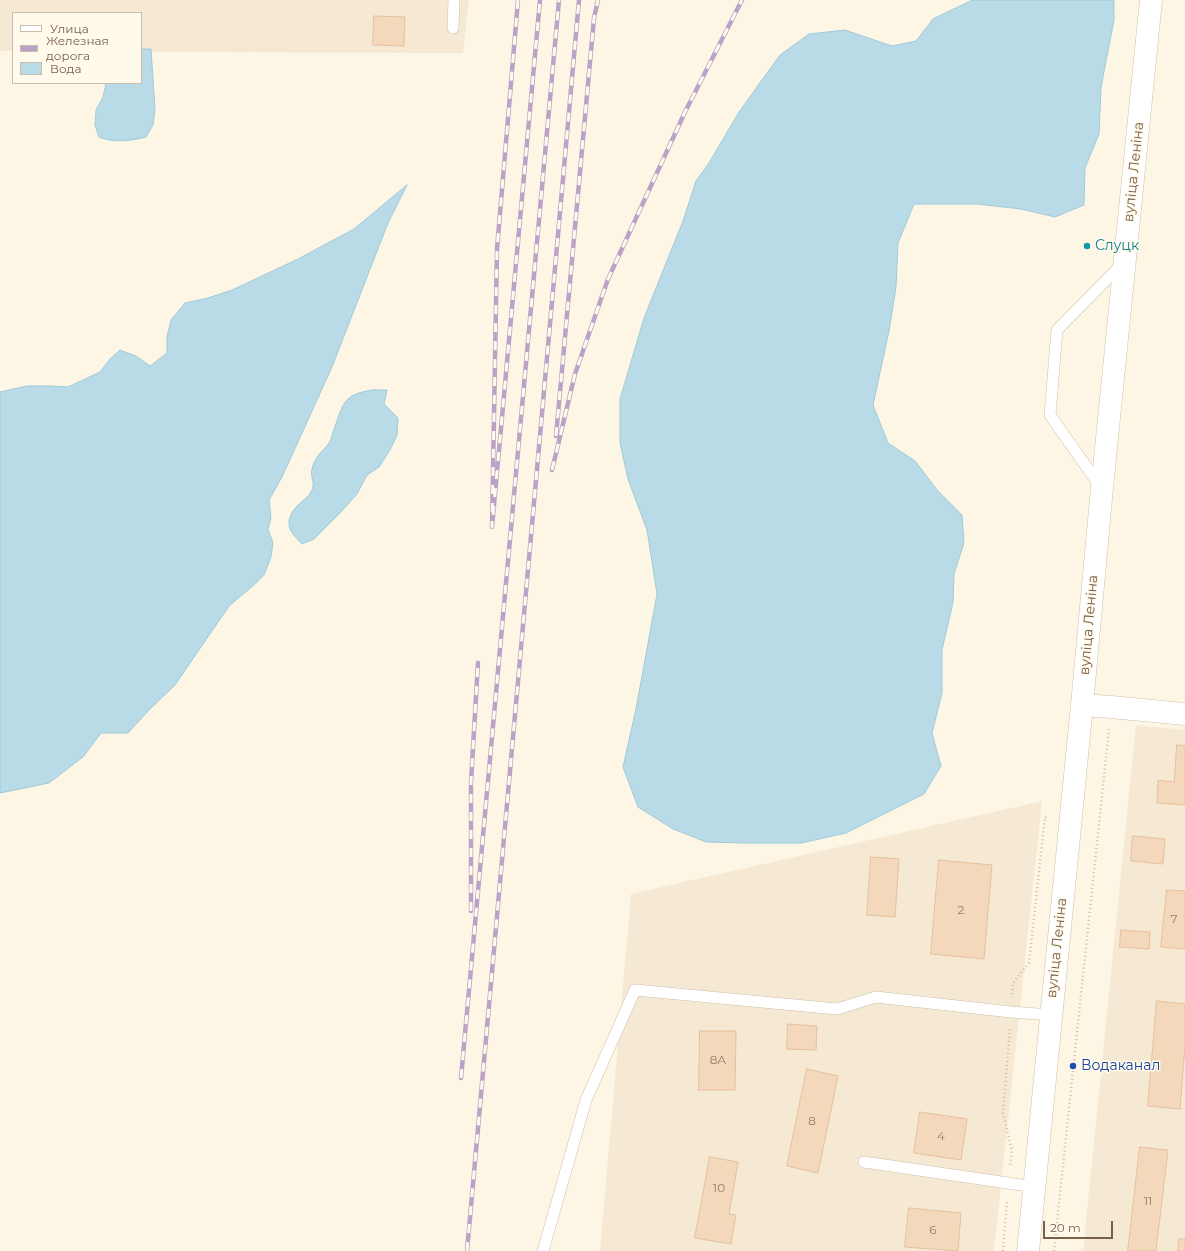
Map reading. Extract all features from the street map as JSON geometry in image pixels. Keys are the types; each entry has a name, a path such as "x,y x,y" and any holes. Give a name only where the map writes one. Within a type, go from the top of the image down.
{"main road":[{"name":"вуліца Леніна","path":"1028,1251 1102,488 1152,0"},
{"path":"1082,705 1185,714"}],"lane":[{"path":"453,28 454,0"},
{"path":"1102,488 1050,415 1057,330 1125,262"},
{"path":"543,1251 586,1100 635,990 837,1008 876,997 1051,1015"},
{"path":"864,1162 1035,1187"}],"path":[{"path":"1054,1251 1111,707"}],"shaded area":[{"path":"0,0 469,0 463,53 142,52 142,12 12,12 12,51 0,51"},
{"path":"1136,725 1185,730 1185,1251 1083,1251"},
{"path":"1042,801 994,1251 600,1251 631,894"}],"water":[{"path":"973,0 1114,0 1114,20 1101,87 1099,134 1085,168 1084,205 1055,217 1021,209 977,204 914,204 898,243 896,287 889,331 873,405 888,443 915,461 938,491 962,515 964,543 954,574 953,602 942,650 942,693 932,733 941,766 924,794 846,833 801,843 706,842 673,829 638,807 623,767 636,709 657,594 647,530 628,479 620,443 620,399 644,318 683,221 696,181 709,163 739,112 780,55 809,34 845,30 892,46 916,41 933,19"},
{"path":"142,49 151,49 155,110 153,125 146,137 116,141 99,137 95,125 96,110 103,97 106,84 142,84"},
{"path":"407,185 388,223 332,367 282,477 269,500 271,518 268,529 273,543 271,557 264,575 229,606 175,685 128,733 101,733 83,757 49,783 0,793 0,392 27,386 68,387 100,372 110,359 120,350 136,356 150,366 167,353 167,337 171,320 185,303 208,298 232,290 298,259 354,229"},
{"path":"387,390 384,404 398,418 397,435 390,450 379,467 367,475 357,494 314,539 302,544 291,531 289,521 297,506 311,492 313,487 312,471 315,460 330,442 342,408 349,398 363,392"}],"building":[{"path":"374,16 405,17 404,46 373,45"},
{"path":"1177,745 1185,746 1185,805 1157,803 1158,780 1174,782"},
{"path":"1133,836 1165,839 1163,864 1131,861"},
{"path":"871,857 899,859 895,917 867,915"},
{"path":"939,860 992,865 984,959 931,954"},
{"path":"1167,890 1185,891 1185,949 1161,947"},
{"path":"1121,930 1150,932 1149,949 1120,947"},
{"path":"1157,1001 1185,1004 1185,1046 1180,1109 1148,1106"},
{"path":"788,1024 817,1026 816,1050 787,1049"},
{"path":"700,1031 736,1031 735,1090 699,1090"},
{"path":"807,1069 838,1076 818,1173 787,1166"},
{"path":"920,1112 967,1119 961,1160 914,1153"},
{"path":"1140,1147 1168,1150 1156,1251 1128,1251"},
{"path":"710,1157 738,1162 729,1214 736,1215 731,1244 695,1238"},
{"path":"909,1208 961,1213 958,1251 905,1247"},
{"path":"1179,1239 1185,1239 1185,1251 1178,1251"}],"railway":[{"path":"518,0 497,249 492,527 540,0"},
{"path":"461,1078 559,0"},
{"path":"467,1251 579,0"},
{"path":"556,436 594,18 598,0"},
{"path":"552,470 575,374 608,279 685,112 742,0"},
{"path":"471,911 471,782 478,663"}],"place":[{"name":"Слуцк","path":"1087,246"},
{"name":"Водаканал","path":"1073,1066"}]}
